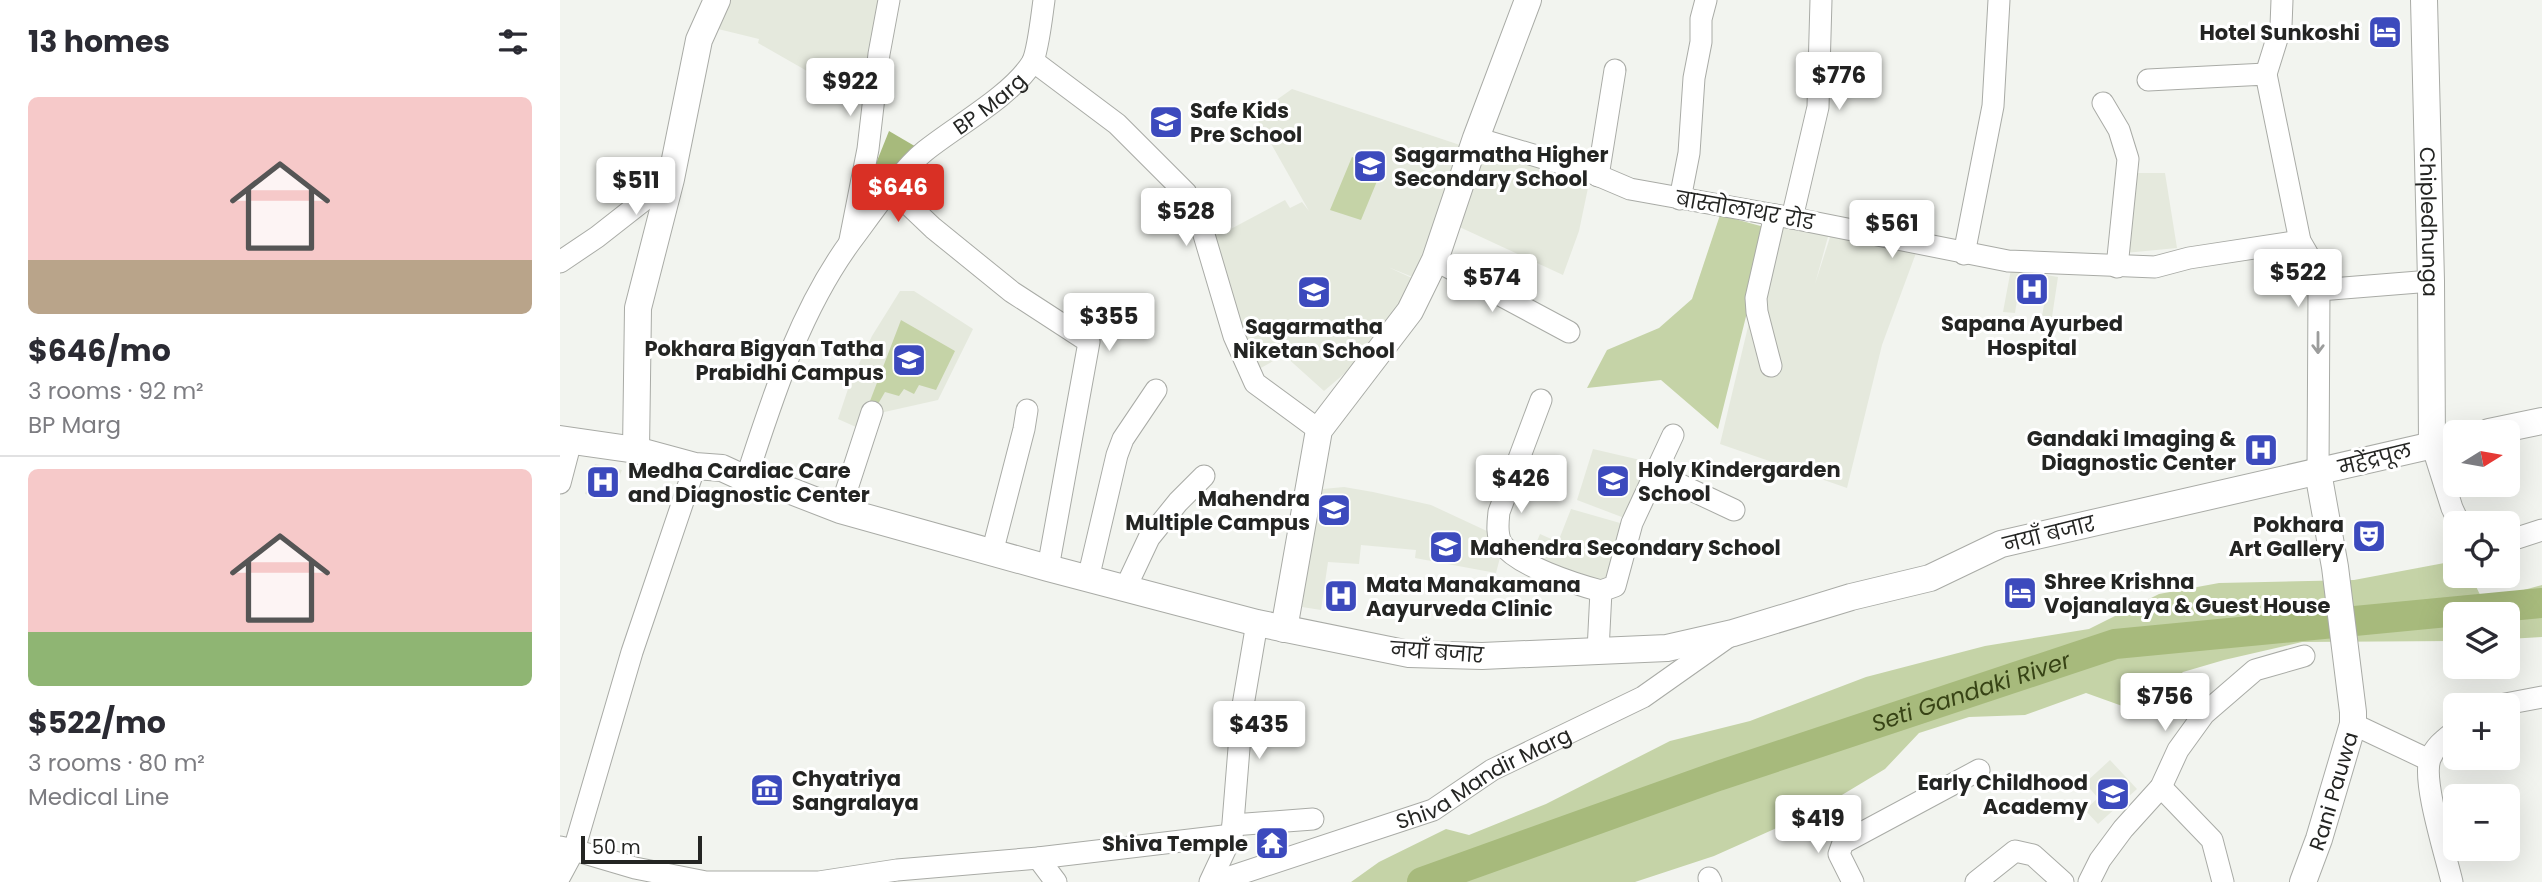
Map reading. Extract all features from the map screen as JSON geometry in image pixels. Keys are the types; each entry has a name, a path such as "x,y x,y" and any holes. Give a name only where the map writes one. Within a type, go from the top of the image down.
{"main road":[{"path":"636,450 638,307 671,179 699,40 717,0"},
{"path":"1284,629 1319,430 1410,311 1435,260 1476,138 1528,0"},
{"name":"Chipledhunga","path":"2424,0 2431,281 2443,442"},
{"path":"2520,426 2542,421"},
{"name":"नयाँ बजार","path":"565,440 636,450 695,466 722,468 746,479 763,480 840,510 1257,623 1409,654 1482,656 1667,648 1733,634 1852,597 1930,578 2001,544 2318,472"},
{"name":"महेंद्रपूल","path":"2318,472 2443,442"},
{"name":"Rani Pauwa","path":"2303,882 2319,839 2353,724 2353,696 2335,567 2318,472"}],"street":[{"path":"850,243 889,0"},
{"name":"BP Marg","path":"746,479 786,361 831,272 850,243 923,152 1008,88 1033,61 1044,0"},
{"path":"1680,199 1689,153 1694,78 1706,0"},
{"path":"1771,366 1756,298 1818,107 1821,0"},
{"path":"1964,254 1993,106 1999,0"},
{"path":"2282,0 2281,26 2266,74 2300,241 2311,260 2319,290 2318,472"},
{"path":"1033,61 1117,124 1186,193 1199,218 1234,336 1255,383 1319,430"},
{"path":"1598,176 1615,70"},
{"path":"2148,80 2266,74"},
{"path":"2103,103 2119,130 2128,159 2116,267"},
{"name":"बास्तोलाथर रोड","path":"1476,138 1630,188 2008,261 2155,267 2189,258 2300,241"},
{"path":"560,262 597,237 671,179"},
{"path":"892,189 933,228 1012,292 1089,342 1048,568"},
{"path":"1435,260 1569,332"},
{"path":"2319,290 2431,281"},
{"path":"1088,579 1117,455 1123,439 1156,390"},
{"path":"1541,400 1499,512 1501,542 1509,551 1537,568 1601,591 1615,586 1632,523 1673,435"},
{"path":"992,553 1027,410"},
{"path":"840,510 872,412"},
{"path":"560,483 565,440"},
{"path":"560,876 567,848 695,466"},
{"path":"1655,473 1734,510"},
{"path":"1125,589 1149,538 1178,502 1204,477"},
{"path":"2520,537 2542,530"},
{"path":"1598,651 1601,591"},
{"name":"Shiva Mandir Marg","path":"1213,882 1233,830 1241,710 1257,623"},
{"name":"Shiva Mandir Marg","path":"1213,882 1433,810 1492,770 1643,697 1733,634"},
{"path":"2089,882 2100,860 2123,829 2161,788 2178,750 2204,713 2255,670 2304,656"},
{"path":"2520,701 2542,697"},
{"path":"2353,724 2429,760"},
{"path":"2443,740 2429,760 2429,783 2452,882"},
{"path":"1853,882 1839,854 1843,843 1979,770"},
{"path":"2161,788 2211,840 2223,882"},
{"path":"567,848 635,868 706,881 819,882 897,870 1038,858 1313,819"},
{"path":"1976,882 2015,851 2033,855 2063,882"},
{"path":"1038,858 1056,882"}],"shaded area":[{"path":"722,0 880,0 865,93 842,91 758,43 759,39 714,28"},
{"path":"1292,89 1463,146 1415,278 1388,267 1414,279 1371,351 1324,391 1284,355 1250,374 1203,239 1227,231 1285,200 1290,208 1302,202 1309,211 1255,115"},
{"path":"889,131 918,148 877,193 867,186"},
{"path":"1483,144 1589,183 1579,231 1563,275 1453,224"},
{"path":"1352,157 1382,169 1361,220 1330,210"},
{"path":"2132,173 2165,173 2177,248 2125,253"},
{"path":"1720,215 1768,228 1718,429 1661,380 1587,388 1607,350 1659,328 1692,299"},
{"path":"1779,220 1829,233 1815,284 1831,234 1916,253 1882,345 1847,488 1720,444 1757,289"},
{"name":"Sapana Ayurbed Hospital","path":"2011,269 2058,277 2052,317 2042,316 2044,305 2017,300 2015,313 2003,312"},
{"name":"Pokhara Bigyan Tatha Prabidhi Campus","path":"900,291 914,291 973,329 938,400 880,413 866,406 856,427 838,419 850,383 872,336"},
{"path":"901,320 955,351 936,390 919,385 914,394 904,389 899,396 885,392 878,404 870,401"},
{"name":"Holy Kindergarden School","path":"1593,449 1649,462 1627,519 1577,500"},
{"name":"Medha Cardiac Care and Diagnostic Center","path":"595,464 622,470 610,499 585,494"},
{"name":"Mahendra Secondary School","path":"1344,487 1431,505 1489,532 1485,543 1502,550 1496,573 1415,558 1416,550 1361,545 1359,564 1328,562 1321,610 1302,607 1314,527 1323,489"},
{"path":"1571,509 1627,525 1610,587 1528,563 1540,534 1558,542"},
{"path":"2443,563 2443,588 2477,588 2483,601 2542,585 2542,637 2520,638 2520,602 2443,602 2443,641 2302,642 2224,660 2183,672 2139,712 2086,693 2025,715 1969,717 1919,733 1885,769 1817,810 1714,856 1635,882 1351,882 1379,862 1446,829 1469,835 1546,804 1670,741 1750,721 1866,677 1985,646 2089,629 2159,594 2219,583 2354,580"},
{"name":"Early Childhood Academy","path":"2110,760 2137,789 2098,824 2085,810 2098,798 2085,783"}],"waterway":[{"name":"Seti Gandaki River","path":"1422,882 1718,776 2115,644 2542,603"}],"place":[{"name":"Hotel Sunkoshi","path":"2385,32"},
{"name":"Safe Kids Pre School","path":"1166,122"},
{"name":"Sagarmatha Higher Secondary School","path":"1370,166"},
{"name":"Sapana Ayurbed Hospital","path":"2032,289"},
{"name":"Sagarmatha Niketan School","path":"1314,292"},
{"name":"Pokhara Bigyan Tatha Prabidhi Campus","path":"909,360"},
{"name":"Gandaki Imaging & Diagnostic Center","path":"2261,450"},
{"name":"Holy Kindergarden School","path":"1613,481"},
{"name":"Medha Cardiac Care and Diagnostic Center","path":"603,482"},
{"name":"Mahendra Multiple Campus","path":"1334,510"},
{"name":"Pokhara Art Gallery","path":"2369,536"},
{"name":"Mahendra Secondary School","path":"1446,547"},
{"name":"Shree Krishna Vojanalaya & Guest House","path":"2020,593"},
{"name":"Mata Manakamana Aayurveda Clinic","path":"1341,596"},
{"name":"Chyatriya Sangralaya","path":"767,790"},
{"name":"Early Childhood Academy","path":"2113,794"},
{"name":"Shiva Temple","path":"1272,843"}]}
